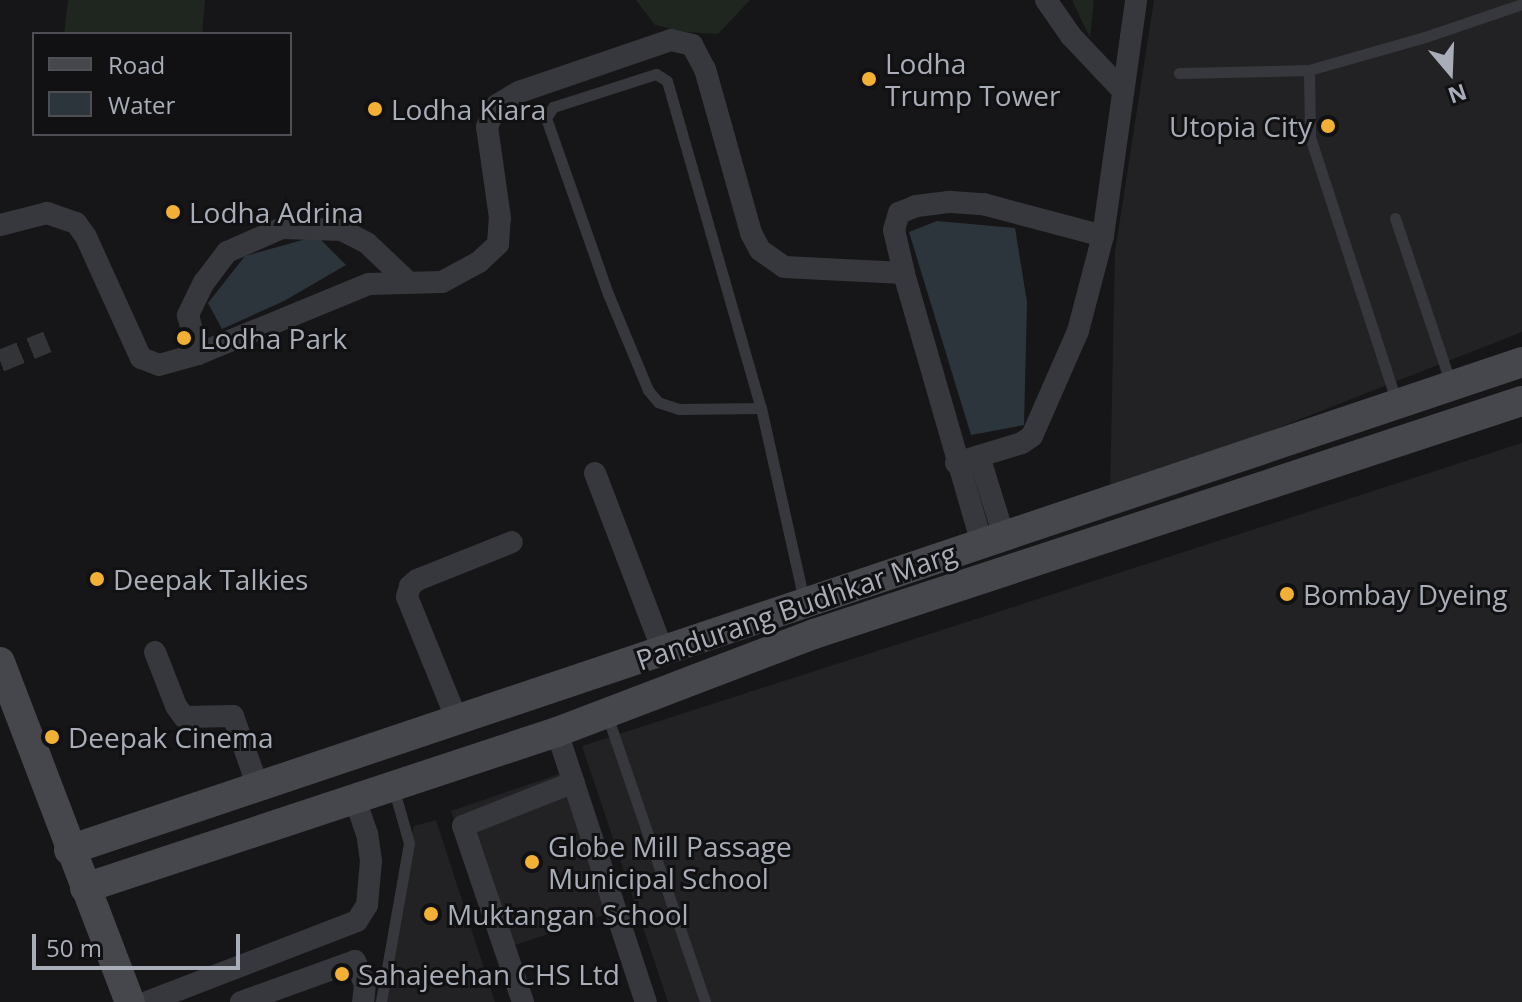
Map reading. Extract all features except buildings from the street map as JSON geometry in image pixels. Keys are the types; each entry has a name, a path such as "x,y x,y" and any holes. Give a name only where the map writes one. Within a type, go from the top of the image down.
{"main road":[{"name":"Pandurang Budhkar Marg","path":"69,850 1522,362"},
{"name":"Pandurang Budhkar Marg","path":"85,888 557,732 814,634 1522,401"},
{"path":"1252,453 1264,486"},
{"path":"0,662 69,850 130,1002"}],"street":[{"path":"1046,0 1071,36 1123,91"},
{"path":"956,463 1022,443 1032,436 1078,331 1103,236 1136,0"},
{"path":"0,225 47,213 76,223 86,237 141,358 159,365 196,348 369,284 442,282 479,262 498,244 500,218 487,127 497,105 519,92 671,40 692,45 705,69 751,233 760,250 784,267 904,273"},
{"path":"993,540 956,463 894,230 899,213 916,206 951,202 983,204 1103,236"},
{"path":"196,348 188,315 204,282 227,252 282,228 342,230 367,243 407,281"},
{"path":"979,456 993,540"},
{"path":"595,473 663,651"},
{"path":"457,720 407,597 410,586 417,580 512,542"},
{"path":"805,602 814,634"},
{"path":"155,652 176,706 184,717 233,716 258,787"},
{"path":"557,732 646,1002"},
{"path":"523,1002 463,826 574,782"},
{"path":"147,1002 357,921 367,905 371,861 367,834 354,797"},
{"path":"241,1002 355,961 365,984 363,1002"}],"lane":[{"path":"1179,73 1309,70 1425,37 1522,4"},
{"path":"1309,70 1310,137 1397,403"},
{"path":"761,408 679,409 658,402 648,390 608,294 546,118 546,113 553,107 656,74 667,81 761,408 805,602"},
{"path":"1395,218 1452,385"},
{"path":"606,712 705,1002"},
{"path":"381,1002 409,843 392,785"}],"shaded area":[{"path":"68,0 205,0 202,32 64,32"},
{"path":"636,0 750,0 718,34 685,32 655,25"},
{"path":"1072,0 1094,0 1090,38"},
{"name":"Utopia City","path":"1154,0 1522,0 1522,332 1110,494 1115,252"},
{"name":"Bombay Dyeing","path":"1522,443 1522,1002 668,1002 582,746"},
{"name":"Globe Mill Passage Municipal School","path":"565,772 613,912 498,951 451,811"},
{"name":"Muktangan School","path":"436,820 495,1002 375,1002 414,826"}],"water":[{"path":"937,221 1015,228 1027,302 1024,425 971,435 909,232"},
{"path":"317,236 346,265 284,301 222,329 208,303 245,256"}],"tunnel":[{"path":"0,361 47,342"}],"place":[{"name":"Lodha Trump Tower","path":"869,79"},
{"name":"Lodha Kiara","path":"375,109"},
{"name":"Utopia City","path":"1328,126"},
{"name":"Lodha Adrina","path":"173,212"},
{"name":"Lodha Park","path":"184,338"},
{"name":"Deepak Talkies","path":"97,579"},
{"name":"Bombay Dyeing","path":"1287,594"},
{"name":"Deepak Cinema","path":"52,737"},
{"name":"Globe Mill Passage Municipal School","path":"532,862"},
{"name":"Muktangan School","path":"431,914"},
{"name":"Sahajeehan CHS Ltd","path":"342,974"}]}
